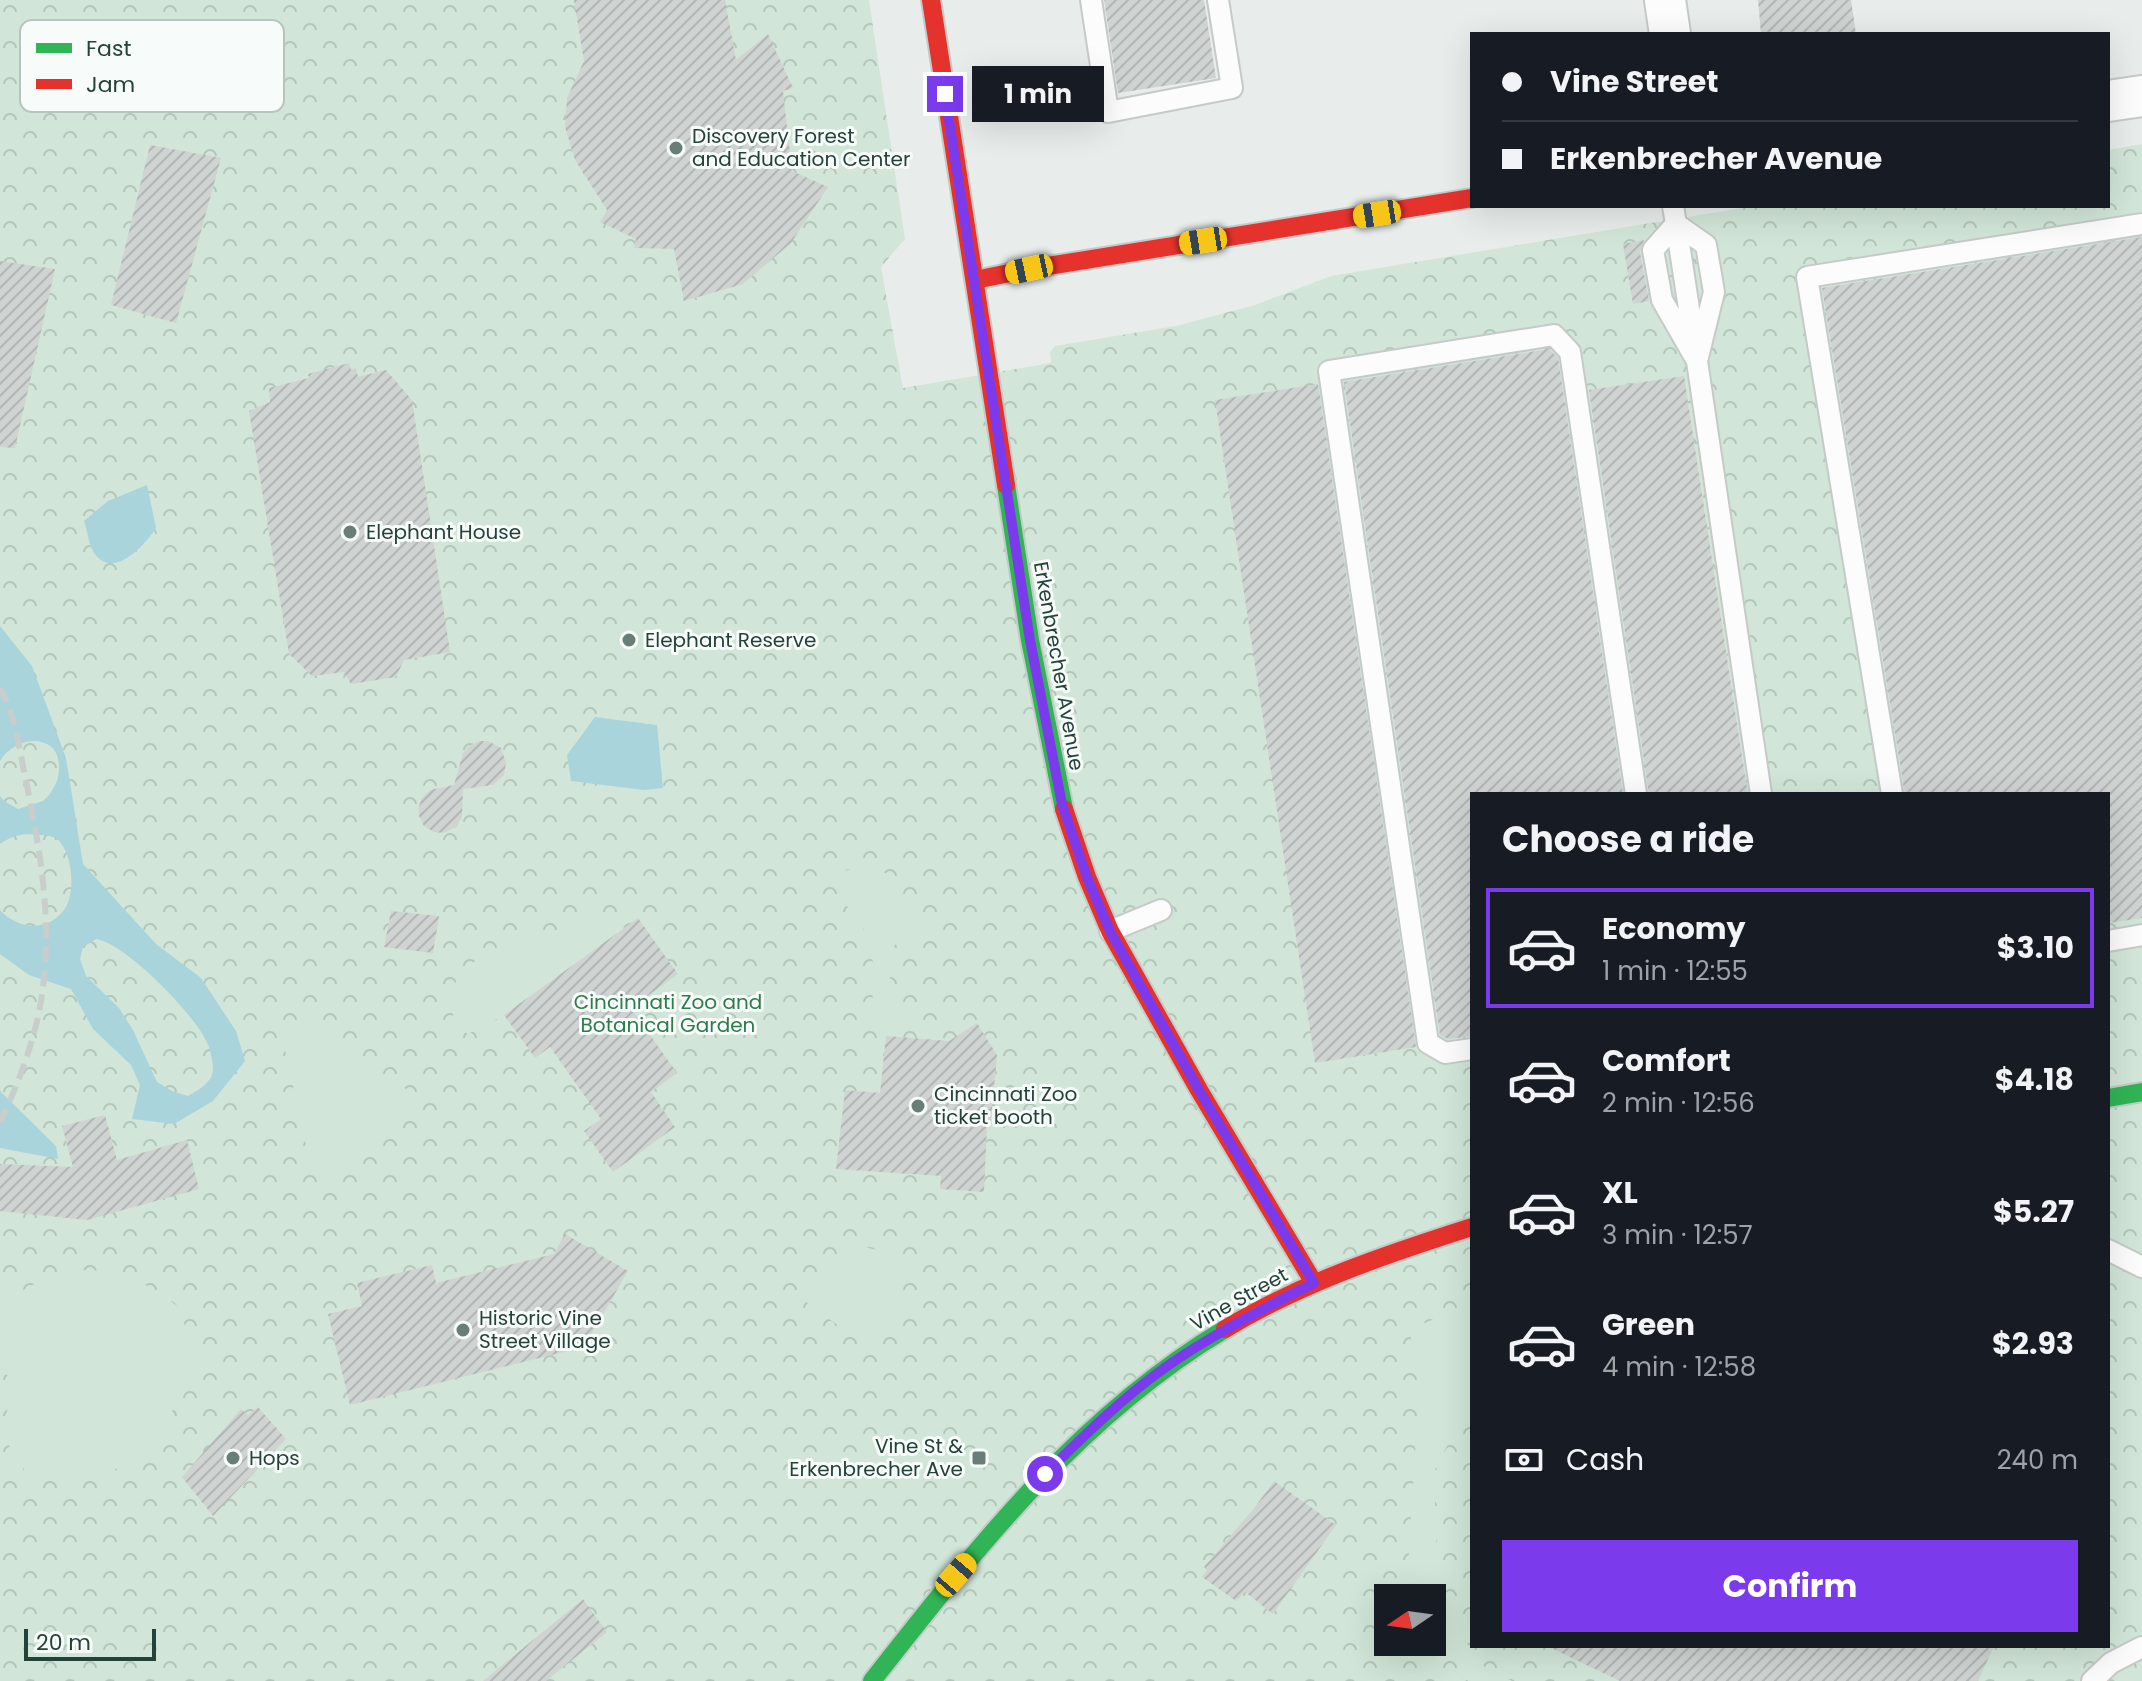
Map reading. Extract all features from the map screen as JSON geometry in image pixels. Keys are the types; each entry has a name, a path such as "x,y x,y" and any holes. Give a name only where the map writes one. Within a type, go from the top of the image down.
{"street":[{"name":"Erkenbrecher Avenue","path":"931,0 1030,640 1062,804 1087,877 1110,931 1199,1090 1314,1283"},
{"path":"1665,0 1670,32"},
{"path":"2110,101 2142,96"},
{"path":"975,280 1470,198"},
{"path":"2110,1098 2142,1092"},
{"name":"Vine Street","path":"872,1681 956,1575 1035,1485 1110,1410 1161,1371 1217,1334 1314,1283 1411,1246 1470,1228"}],"lane":[{"path":"1091,0 1108,112 1232,88 1218,0"},
{"path":"1675,215 1761,792"},
{"path":"1892,792 1807,277 2142,224"},
{"path":"1470,1049 1445,1053 1428,1043 1329,371 1554,335 1570,352 1636,792"},
{"path":"1110,931 1161,910"},
{"path":"2110,941 2142,935"},
{"path":"2110,1251 2142,1267"},
{"path":"2092,1681 2111,1663 2142,1647"}],"green space":[{"name":"Cincinnati Zoo and Botanical Garden","path":"0,0 869,0 905,239 881,267 903,388 1051,363 1050,352 1055,346 1176,326 1255,305 1331,276 1742,208 2110,208 2110,150 2142,144 2142,1681 0,1681"},
{"path":"865,863 893,880 916,918 918,932 891,947 885,963 895,992 913,1017 912,1023 896,1025 871,1016 875,969 862,924 840,898 838,886 843,872"},
{"path":"593,901 605,943 504,1015 468,1034 460,1028 451,1004 456,981 464,971 485,954 508,943 564,933 579,927 587,920"},
{"path":"301,1025 308,1025 358,1065 404,1087 412,1097 334,1168 316,1167 308,1154 284,1045 285,1034"},
{"path":"860,1247 884,1252 896,1261 898,1267 893,1284 901,1310 898,1329 885,1335 872,1337 847,1330 802,1299 800,1291 808,1281"},
{"path":"76,1270 114,1271 154,1289 176,1305 198,1355 196,1377 153,1439 124,1464 100,1478 65,1482 42,1480 27,1474 8,1444 7,1411 15,1382 0,1369 0,1302 44,1279"},
{"path":"1470,1303 1470,1400 1434,1472 1438,1584 1407,1584 1420,1373 1409,1330"},
{"path":"1446,1611 1481,1665 1512,1681 1468,1681 1446,1636"}],"water":[{"path":"147,485 156,528 125,559 107,563 98,558 91,547 84,521 108,501"},
{"path":"0,626 32,666 66,758 83,864 156,944 201,978 236,1031 245,1061 213,1101 174,1124 132,1119 140,1085 131,1065 93,1029 71,989 29,975 0,954 0,910 23,924 32,926 49,922 68,903 71,874 67,855 56,839 24,834 0,844 0,796 18,809 46,800 58,777 59,762 55,751 39,741 28,741 8,752 0,761","holes":["96,939 108,943 141,966 176,1000 208,1045 212,1075 204,1086 188,1096 157,1082 133,1030 119,1008 86,976 80,959 83,947"]},
{"path":"595,717 657,725 663,788 644,790 571,781 567,755"},
{"path":"0,1091 56,1146 58,1159 0,1148"}],"building":[{"name":"Discovery Forest and Education Center","path":"574,0 725,0 736,60 768,34 793,88 783,91 792,171 828,187 791,243 743,284 684,301 674,249 634,248 636,239 600,222 607,210 575,160 565,127 567,98 584,61"},
{"path":"1104,0 1204,0 1216,78 1118,93"},
{"path":"1758,0 1851,0 1856,32 1761,32"},
{"path":"150,145 221,158 176,323 111,305"},
{"path":"2142,237 2142,918 2110,923 2110,792 1905,792 1822,288"},
{"path":"1644,240 1640,252 1649,301 1633,304 1623,244"},
{"path":"0,261 55,269 15,448 0,447"},
{"path":"1549,349 1558,358 1623,792 1470,792 1470,1036 1448,1039 1440,1035 1344,382"},
{"name":"Elephant House","path":"349,363 351,370 356,368 358,377 386,370 412,400 450,652 404,660 396,677 351,684 344,672 312,676 289,654 249,411 270,402 269,388"},
{"path":"1684,376 1748,792 1649,792 1589,390"},
{"path":"1318,384 1416,1047 1315,1063 1215,400"},
{"path":"479,741 488,741 501,748 506,763 504,775 493,785 463,789 462,817 456,827 444,833 434,832 424,826 419,816 422,798 430,790 454,785 463,753"},
{"path":"391,911 439,916 433,953 384,947"},
{"path":"638,918 678,974 631,1008 677,1073 651,1092 675,1127 613,1172 584,1131 601,1119 550,1047 535,1058 504,1015"},
{"name":"Cincinnati Zoo ticket booth","path":"977,1023 997,1055 991,1119 987,1126 984,1192 940,1189 941,1176 836,1169 845,1090 880,1093 886,1036 949,1041"},
{"path":"105,1115 117,1160 187,1140 199,1189 87,1220 0,1211 0,1164 73,1167 62,1126"},
{"name":"Historic Vine Street Village","path":"565,1234 628,1271 584,1347 350,1405 328,1314 362,1306 357,1283 432,1265 436,1283 554,1254"},
{"name":"Hops","path":"258,1407 286,1439 213,1516 182,1477 241,1409 248,1415"},
{"path":"1274,1481 1336,1525 1273,1614 1245,1592 1236,1601 1202,1577 1207,1570 1204,1567"},
{"path":"583,1599 607,1632 546,1681 483,1681"},
{"path":"1551,1648 1993,1648 1978,1681 1620,1681"}],"railway":[{"path":"0,688 16,731 36,830 46,939 36,1027 20,1076 0,1122"}],"traffic: fast":[{"path":"1006,485 1030,640 1064,809"},
{"path":"2110,1098 2142,1092"},
{"path":"872,1681 991,1535 1076,1444 1172,1364 1225,1329"}],"traffic: jam":[{"path":"931,0 1006,485"},
{"path":"975,280 1470,198"},
{"path":"1064,809 1087,877 1110,931 1199,1090 1314,1283"},
{"path":"1225,1329 1314,1284 1470,1228"}],"place":[{"name":"Discovery Forest and Education Center","path":"676,148"},
{"name":"Elephant House","path":"350,532"},
{"name":"Elephant Reserve","path":"629,640"},
{"name":"Cincinnati Zoo ticket booth","path":"918,1106"},
{"name":"Historic Vine Street Village","path":"463,1330"},
{"name":"Hops","path":"233,1458"},
{"name":"Vine St & Erkenbrecher Ave","path":"979,1458"}],"route":[{"path":"945,94 1030,640 1062,804 1087,877 1110,931 1199,1090 1314,1283 1217,1334 1161,1371 1110,1410 1045,1474"}]}
